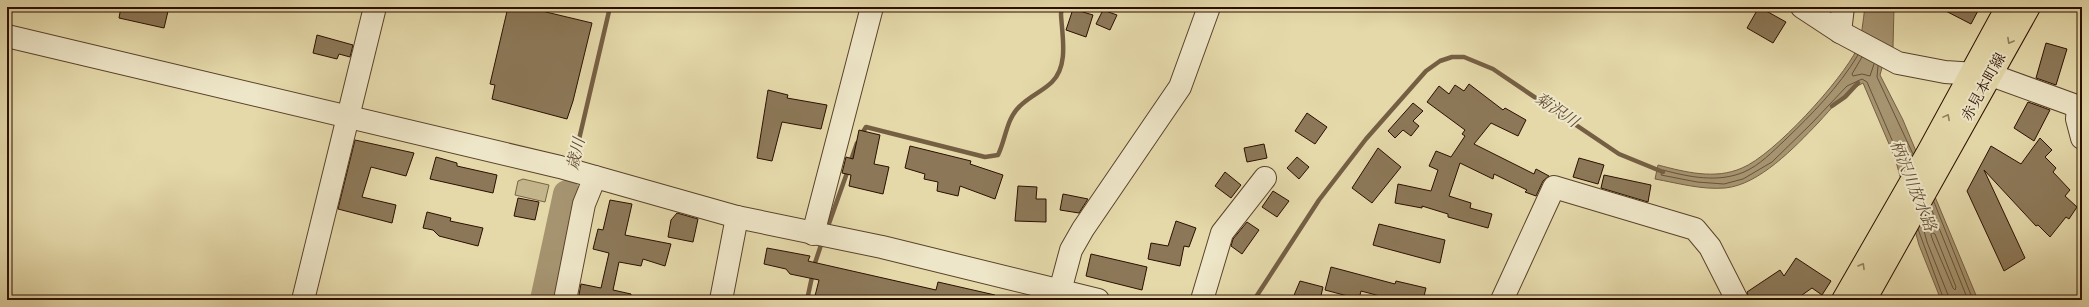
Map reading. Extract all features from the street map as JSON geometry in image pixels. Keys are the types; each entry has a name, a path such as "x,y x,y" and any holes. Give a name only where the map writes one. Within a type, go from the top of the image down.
{"main road":[{"name":"赤見本町線","path":"1981,74 2007,7"},
{"name":"赤見本町線","path":"1901,218 1981,74 2029,7"},
{"path":"1843,300 1901,218"},
{"path":"1865,300 1901,218"}],"street":[{"path":"303,300 375,7"},
{"path":"814,234 872,7"},
{"path":"1052,293 1071,250 1080,234 1180,88 1209,7"},
{"path":"1802,7 1848,36 1889,58 1908,66 1945,72 1981,74 2080,108 2077,119 2082,138"},
{"path":"1843,7 1848,36"},
{"path":"7,36 578,172 737,217 882,247 1052,293 1098,300"},
{"path":"565,300 584,204 578,172"},
{"path":"1202,300 1222,233 1265,178"},
{"path":"1502,300 1554,187 1694,229 1710,247 1737,300"},
{"path":"721,300 737,217"}],"shaded area":[{"path":"523,179 549,185 545,202 515,195 518,181"}],"water":[{"name":"柄沢川放水路","path":"1865,7 1894,7 1893,47 1883,64 1880,75 1903,120 1978,300 1941,300 1919,245 1895,158 1863,83 1850,91 1839,101 1809,133 1776,163 1751,180 1725,188 1707,188 1655,179 1658,165 1700,174 1721,174 1732,172 1756,160 1771,148 1806,115 1837,79 1849,62 1859,44"}],"building":[{"path":"121,7 169,7 164,28 119,18"},
{"path":"508,7 525,7 592,23 573,101 567,119 492,99 495,85 490,84"},
{"path":"1759,7 1786,22 1773,43 1747,28"},
{"path":"1938,7 1980,7 1971,24"},
{"path":"1073,9 1093,15 1086,37 1066,30"},
{"path":"1103,10 1117,15 1110,30 1096,24"},
{"path":"317,35 353,45 350,57 339,54 337,59 313,53"},
{"path":"2046,43 2067,49 2056,85 2036,78"},
{"path":"1469,84 1503,110 1505,108 1526,120 1518,136 1491,123 1474,144 1534,174 1536,169 1549,176 1543,181 1536,196 1525,192 1527,190 1494,174 1493,179 1460,163 1449,196 1471,203 1470,208 1492,214 1488,228 1448,217 1448,214 1422,206 1422,208 1395,203 1398,184 1431,191 1438,170 1429,166 1436,151 1451,157 1465,136 1462,134 1465,130 1427,102 1439,86 1449,94 1455,85 1464,91"},
{"path":"768,90 788,95 787,98 827,105 821,129 782,122 772,161 757,158"},
{"path":"2028,102 2050,110 2034,141 2014,128"},
{"path":"1413,103 1423,111 1413,121 1419,126 1411,136 1403,130 1395,138 1388,131"},
{"path":"1307,113 1327,127 1315,144 1295,131"},
{"path":"859,130 880,135 874,164 889,167 883,194 849,186 851,175 842,173 846,157 853,159"},
{"path":"2040,138 2052,150 2045,157 2056,168 2053,172 2070,190 2065,196 2077,207 2069,219 2066,217 2050,237 2038,225 2036,226 1984,170 2025,258 2004,271 1967,191 1991,146 2021,164"},
{"path":"355,140 414,153 406,176 371,167 362,197 396,205 392,223 338,209"},
{"path":"1264,144 1267,158 1247,162 1244,148"},
{"path":"910,146 971,161 970,164 1003,175 995,199 960,186 958,196 937,191 938,182 924,179 925,174 905,168"},
{"path":"1378,148 1401,167 1372,203 1352,188"},
{"path":"436,157 457,163 457,166 497,175 493,193 430,179"},
{"path":"1297,157 1309,167 1299,179 1287,168"},
{"path":"1579,158 1604,165 1598,184 1573,177"},
{"path":"1225,172 1241,185 1231,198 1215,186"},
{"path":"1604,175 1651,185 1648,202 1601,188"},
{"path":"1018,186 1037,187 1036,199 1046,199 1046,222 1015,221"},
{"path":"1273,191 1289,201 1277,217 1262,207"},
{"path":"1063,194 1088,199 1079,213 1060,210"},
{"path":"518,198 539,202 535,220 514,216"},
{"path":"610,200 632,204 625,235 671,244 665,266 643,259 641,266 619,262 613,290 631,294 631,300 578,300 581,284 601,288 609,253 593,249 598,229 603,230"},
{"path":"427,212 451,218 450,221 483,228 478,246 439,236 433,230 423,228"},
{"path":"677,213 698,219 693,242 668,237 671,220"},
{"path":"1176,221 1196,228 1189,247 1184,246 1180,266 1148,259 1151,243 1168,246"},
{"path":"1247,222 1259,230 1242,254 1231,246 1233,239"},
{"path":"1379,224 1445,240 1440,263 1373,245"},
{"path":"767,248 810,256 808,261 936,290 938,282 995,295 994,300 814,300 819,280 790,274 786,269 764,264"},
{"path":"1091,254 1147,267 1142,290 1086,276"},
{"path":"1796,258 1831,281 1822,295 1812,288 1795,300 1749,300 1747,292 1780,270 1784,276"},
{"path":"1331,267 1395,284 1396,281 1426,288 1423,300 1395,300 1361,291 1359,299 1325,290"},
{"path":"1300,281 1323,287 1320,300 1292,300"}],"waterway":[{"name":"歳川","path":"573,165 610,7"},
{"path":"861,135 866,127 985,157 998,155 1009,123 1015,111 1024,102 1052,82 1061,67 1063,59 1062,7"},
{"name":"菊沢川","path":"1254,300 1319,200 1366,139 1426,71 1440,61 1452,57 1464,57 1493,69 1619,154 1663,172"},
{"name":"菊沢川","path":"1832,106 1845,97 1858,83"},
{"path":"850,163 857,143"},
{"path":"827,229 848,170"},
{"name":"歳川","path":"567,194 571,176"},
{"name":"歳川","path":"544,300 567,194"},
{"path":"807,300 815,263 822,242"}]}
